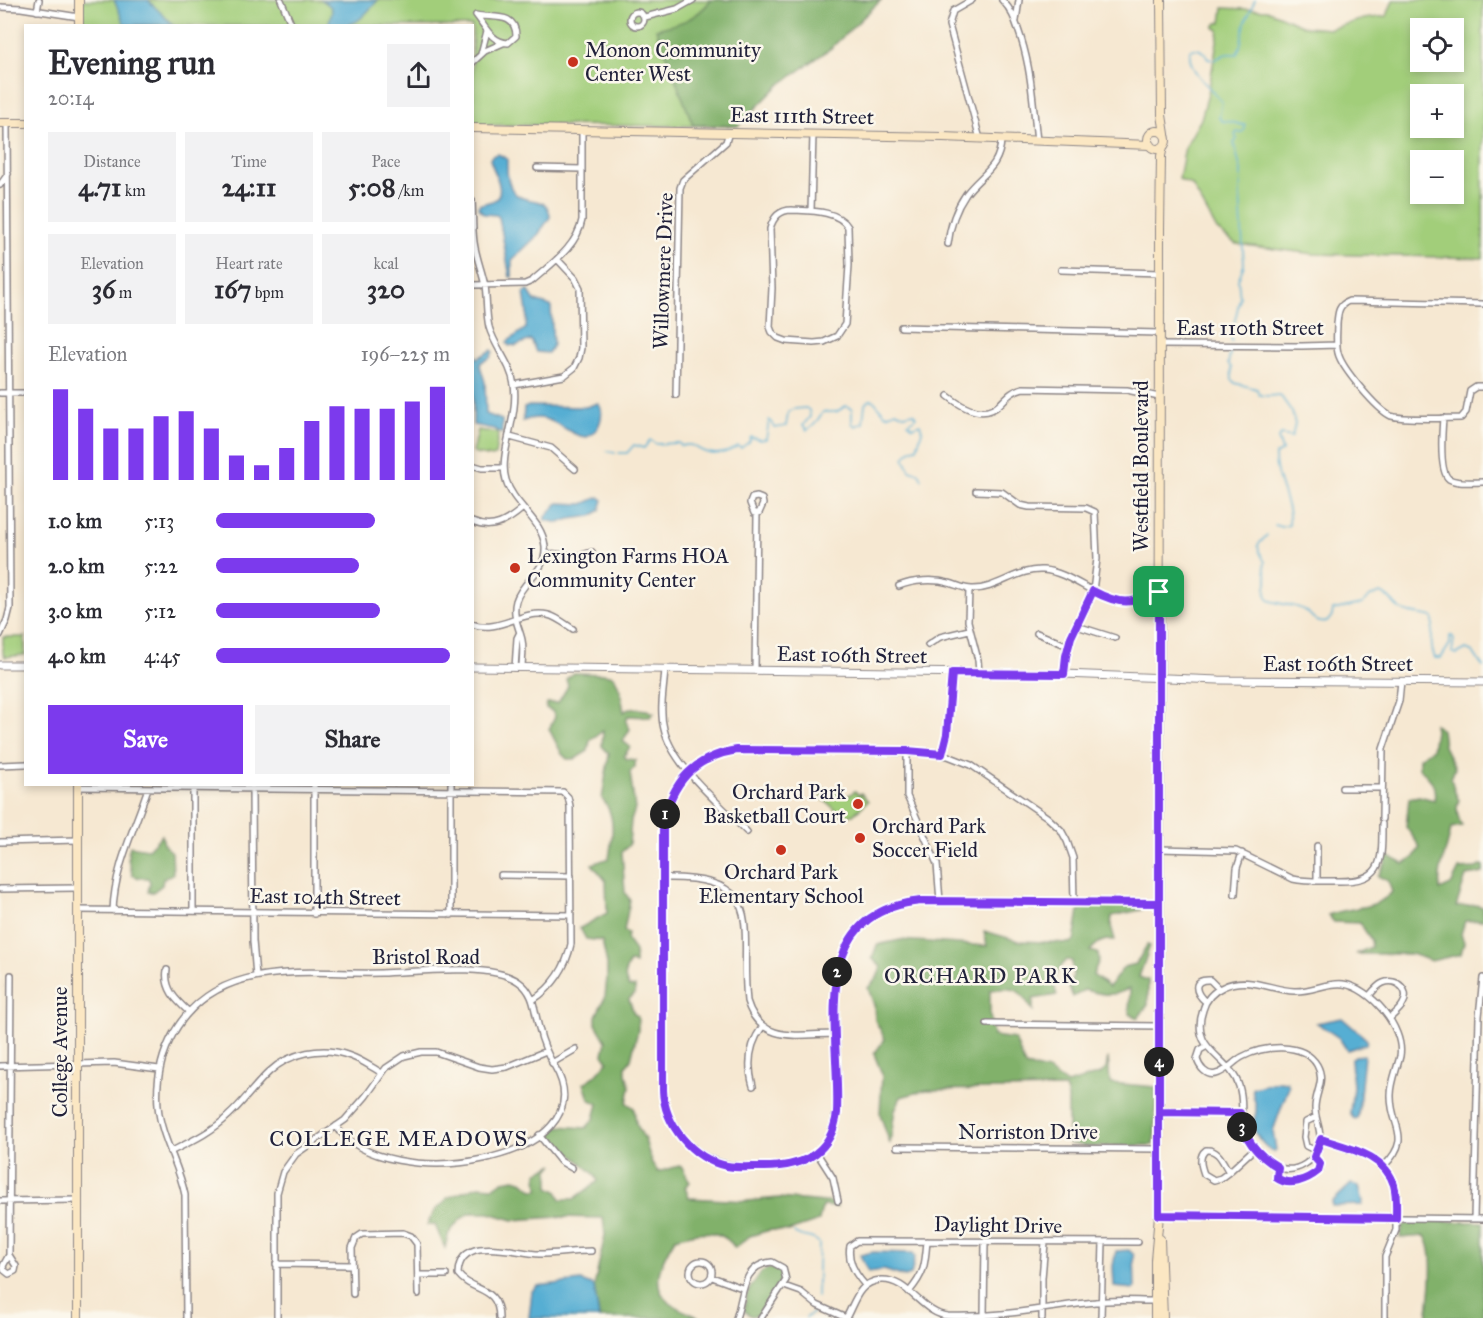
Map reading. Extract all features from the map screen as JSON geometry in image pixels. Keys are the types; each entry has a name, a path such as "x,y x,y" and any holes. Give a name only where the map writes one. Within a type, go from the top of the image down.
{"main road":[{"path":"79,0 79,21"},
{"path":"1161,0 1162,117 1166,141 1163,147 1152,146 1151,134 1162,117"},
{"path":"4,123 24,123"},
{"name":"East 111th Street","path":"474,129 813,134 1124,143 1152,146"},
{"path":"1151,134 1159,131 1165,134"},
{"name":"East 111th Street","path":"1124,143 1151,134"},
{"name":"Westfield Boulevard","path":"1152,146 1161,173"},
{"name":"Westfield Boulevard","path":"1163,147 1159,333 1159,1228 1163,1318"},
{"name":"College Avenue","path":"78,1318 79,786"},
{"name":"Westfield Boulevard","path":"1155,1318 1156,1247 1159,1228"}],"street":[{"path":"38,11 39,0"},
{"path":"281,0 291,24"},
{"path":"645,17 677,9 693,0"},
{"path":"972,0 953,11 949,25 980,139"},
{"path":"1002,0 1012,11 1030,68 1037,141"},
{"path":"1016,22 1019,0"},
{"path":"0,7 38,11 79,21"},
{"path":"474,61 481,54 513,40 516,36 516,30 508,19 476,15 494,39 503,43"},
{"path":"481,54 488,21 493,16"},
{"path":"0,636 8,620 10,608 8,174 4,123"},
{"path":"474,285 525,284 532,281 573,243 581,225 582,130"},
{"name":"Willowmere Drive","path":"676,395 680,188 683,180 726,142 729,132"},
{"path":"811,211 813,134"},
{"path":"948,244 951,223 957,210 972,187 995,164 1002,140"},
{"path":"537,168 582,169"},
{"path":"0,185 8,174"},
{"path":"0,199 8,204"},
{"path":"783,211 811,211 838,217 848,227 847,316 844,328 833,339 824,342 799,343 778,338 770,327 772,288 770,229 773,220 783,211"},
{"path":"474,236 485,285 489,327 506,358 514,385 515,411 504,468 507,483 541,532 545,553 539,570 517,598 515,609 519,634 517,638 519,668"},
{"path":"514,385 564,376 574,368 579,358 581,348 580,288 556,259"},
{"path":"1061,270 1160,273"},
{"name":"East 110th Street","path":"1159,345 1337,345 1338,312 1344,303 1483,304"},
{"name":"East 110th Street","path":"901,327 1159,333"},
{"path":"1337,345 1339,356 1348,374 1385,412 1392,416 1443,418 1463,416 1466,412 1470,391 1476,387 1483,387"},
{"path":"948,396 969,409 986,412 995,409 1011,392 1023,388 1127,390 1159,397"},
{"path":"0,393 24,393"},
{"path":"1443,418 1445,475 1452,480 1483,482"},
{"path":"510,437 550,447 575,469"},
{"path":"474,466 504,468"},
{"path":"976,490 1002,492 1020,505 1029,507 1086,508 1093,510 1096,516 1093,591 1068,646 1064,674"},
{"path":"474,523 485,526 497,525 523,507"},
{"path":"755,670 757,514"},
{"path":"545,553 578,556 592,552"},
{"path":"899,586 915,582 942,582 969,589 979,589 1040,570 1058,574 1112,599 1129,602 1152,592 1159,592"},
{"path":"969,589 967,617 979,673"},
{"path":"474,624 489,627 535,615 547,615 573,629"},
{"path":"1077,626 1115,638"},
{"path":"928,645 940,637 969,630"},
{"path":"1037,633 1068,646"},
{"path":"0,665 24,665"},
{"name":"East 106th Street","path":"474,667 1064,674 1219,680 1483,682"},
{"path":"665,669 664,729 671,749 688,771 747,832"},
{"path":"942,754 947,734 952,673"},
{"path":"1159,849 1230,850 1242,853 1293,879 1353,882 1370,875 1377,868 1381,859 1383,749 1400,697 1401,681"},
{"path":"1074,902 1073,858 1061,830 1047,817 986,774 942,754 907,751 737,750 717,755 688,771 672,795 665,813 663,837 663,1094 666,1109 675,1128 693,1148 713,1161 726,1166 782,1167 801,1162 817,1153 829,1138 836,1117 837,970 844,949 856,931 870,917 893,906 911,902 940,901 1159,903"},
{"path":"907,751 907,796 937,864 940,901"},
{"path":"0,765 24,764"},
{"path":"130,786 148,788 223,786 451,788 552,791 568,796 571,944 566,963 556,979 542,994 533,999 546,1051 563,1082 563,1104 557,1118 539,1135 500,1156 471,1162 435,1164 403,1160 365,1149 349,1140 336,1126"},
{"path":"314,787 314,914"},
{"path":"113,911 114,895 125,852 148,788"},
{"path":"193,788 193,911"},
{"path":"252,788 253,949 256,976"},
{"path":"451,788 451,915"},
{"path":"1342,788 1382,788"},
{"path":"0,842 78,840"},
{"path":"1317,846 1317,881"},
{"path":"1235,894 1237,868 1242,853"},
{"path":"501,875 571,876"},
{"path":"663,878 714,882 738,901 746,923 747,1001 751,1012 762,1027 779,1034 836,1034"},
{"path":"0,890 78,888"},
{"name":"East 104th Street","path":"78,910 571,915"},
{"path":"167,970 167,985 170,992 189,1012"},
{"name":"Bristol Road","path":"186,1318 185,1195 159,1112 158,1089 159,1069 168,1043 189,1012 217,990 231,983 256,976 284,973 477,971 501,974 514,979 533,999"},
{"path":"9,1255 11,975"},
{"path":"1474,1219 1480,1125 1479,1016 1483,978"},
{"path":"1206,1002 1198,994 1199,983 1210,980 1219,989"},
{"path":"1369,996 1387,981 1403,987 1406,996 1404,1004 1390,1018"},
{"path":"1207,1046 1200,1050 1197,1057 1199,1065 1204,1071 1215,1074 1227,1068 1243,1056 1263,1050 1284,1048 1306,1054 1316,1064 1321,1076 1321,1085 1315,1105 1321,1139 1315,1154 1297,1168 1278,1167 1270,1162 1244,1132 1240,1113 1239,1085 1227,1068 1207,1046 1203,1039 1200,1024 1206,1002 1219,989 1240,982 1297,991 1340,984 1354,986 1369,996 1390,1018 1397,1029 1401,1043 1391,1096 1399,1136 1395,1153 1384,1167"},
{"path":"987,1024 1159,1026"},
{"path":"753,1086 750,1056 762,1027"},
{"path":"552,1063 576,1049"},
{"path":"277,1318 276,1201 279,1184 287,1166 296,1154 336,1126 354,1110 382,1073 404,1056 421,1052 440,1052 479,1067 492,1069 507,1067 546,1051"},
{"path":"170,1152 221,1122 268,1072 294,1057 316,1052 337,1052 351,1056 382,1073"},
{"path":"0,1066 126,1064 159,1069"},
{"path":"1159,1112 1240,1113"},
{"path":"1278,1167 1277,1176 1280,1181 1299,1181 1312,1176 1320,1169 1315,1154 1306,1146 1304,1137 1306,1122 1316,1117"},
{"path":"539,1135 560,1161 572,1168"},
{"path":"1321,1139 1370,1156 1391,1176 1395,1188 1396,1218 1394,1238 1385,1257 1385,1318"},
{"name":"Norriston Drive","path":"897,1147 1159,1149"},
{"path":"1229,1172 1215,1151 1209,1150 1203,1153 1204,1174 1208,1178 1218,1180 1229,1172 1256,1148"},
{"path":"817,1153 833,1178 838,1201"},
{"path":"0,1201 79,1200"},
{"path":"1159,1215 1483,1219"},
{"path":"352,1294 353,1244 357,1237 362,1234 403,1233 414,1238 418,1248 418,1294"},
{"name":"Daylight Drive","path":"865,1285 852,1266 849,1253 854,1239 1138,1242"},
{"path":"909,1292 924,1270 927,1241"},
{"path":"984,1317 985,1242"},
{"path":"1042,1318 1045,1242"},
{"path":"1101,1318 1103,1242"},
{"path":"499,1318 499,1312 492,1296 486,1290 464,1281 458,1274 459,1265 463,1259 474,1250 490,1247 542,1254 591,1251"},
{"path":"698,1261 707,1262 712,1266 712,1276 706,1283 696,1282 690,1275 691,1267 698,1261"},
{"path":"736,1318 742,1288 752,1272 770,1262 777,1263 785,1271 784,1286 761,1318"},
{"path":"276,1264 352,1265"},
{"path":"418,1275 446,1275"},
{"path":"712,1276 742,1288"},
{"path":"784,1286 801,1292 817,1305 846,1318 856,1295 865,1285 874,1281 887,1280 898,1284 936,1313 949,1316 1013,1316 1101,1301 1155,1301"}],"green space":[{"path":"81,0 881,0 831,48 778,86 738,126 474,125 474,24 81,24"},
{"path":"711,0 881,0 831,48 778,86 738,126 693,125 656,29 693,17"},
{"path":"1393,0 1483,0 1483,258 1314,254 1236,244 1217,230 1192,185 1179,179 1185,147 1201,119 1208,94 1219,30 1214,27 1217,23 1221,23 1223,8 1267,10 1306,27 1329,29 1364,19 1387,16"},
{"path":"478,430 497,433 493,457 475,454"},
{"path":"3,637 24,637 24,655 5,657"},
{"path":"574,673 614,676 620,689 624,712 629,708 654,713 650,717 628,716 626,722 630,729 623,741 630,747 624,756 635,760 635,767 630,772 635,809 631,821 629,845 622,852 625,893 630,900 624,931 628,933 627,940 635,951 635,964 630,962 625,971 625,977 629,987 635,987 635,994 629,999 634,1014 638,1016 638,1030 631,1059 626,1066 630,1087 627,1103 634,1108 636,1123 645,1140 652,1163 658,1172 682,1167 690,1182 685,1187 689,1198 747,1201 779,1198 836,1203 837,1207 822,1206 819,1221 789,1231 770,1230 750,1236 735,1248 723,1237 708,1232 675,1238 666,1253 660,1271 660,1288 663,1296 670,1303 700,1318 599,1318 594,1287 605,1235 603,1218 558,1217 513,1220 489,1213 470,1213 460,1220 449,1233 445,1248 435,1225 427,1225 435,1210 447,1198 478,1186 494,1187 503,1181 515,1179 524,1182 533,1190 538,1190 537,1173 554,1164 549,1170 549,1187 557,1191 561,1199 574,1199 598,1181 594,1174 551,1136 558,1126 586,1128 594,1119 598,1104 589,1099 584,1083 595,1076 608,1061 603,1054 606,1041 596,1024 596,1016 605,997 607,964 602,941 586,939 580,928 607,913 606,881 592,864 609,858 612,820 607,805 602,799 609,754 602,746 603,731 590,740 588,751 575,759 567,759 549,729 555,717 552,711 546,708 547,703 558,703 568,686 566,679"},
{"path":"1434,724 1442,730 1444,746 1455,768 1451,779 1459,800 1457,806 1462,826 1451,828 1441,867 1440,890 1451,885 1459,869 1476,868 1483,865 1483,873 1466,876 1456,907 1476,905 1483,907 1483,920 1465,921 1461,934 1464,942 1461,954 1431,961 1412,954 1356,954 1371,947 1371,940 1360,923 1334,922 1328,915 1370,905 1385,898 1392,892 1388,881 1378,876 1386,862 1383,853 1404,864 1414,857 1420,847 1406,827 1409,798 1419,796 1434,800 1433,786 1419,768 1419,758 1432,749"},
{"path":"824,789 846,797 855,791 859,795 861,793 868,801 853,815 843,816 823,799 821,792"},
{"path":"162,835 164,845 172,852 173,874 163,879 162,885 153,892 148,892 150,882 148,878 132,875 128,859 130,846 148,849"},
{"path":"1091,905 1134,906 1141,910 1112,916 1111,926 1115,940 1101,942 1090,951 1098,953 1099,960 1093,975 1109,987 1124,967 1136,964 1147,945 1150,946 1139,977 1148,980 1148,1005 1138,1018 1129,1014 1130,988 1113,994 1084,990 1073,997 1069,988 1073,975 1072,961 1067,960 1056,976 1054,985 1057,995 1033,999 1033,1011 1024,997 1016,990 990,990 993,1036 1015,1039 1025,1066 1048,1071 1067,1084 1100,1074 1106,1069 1108,1057 1110,1083 1156,1087 1153,1145 1090,1147 1068,1143 1068,1097 1065,1088 926,1090 901,1097 895,1110 890,1144 880,1114 882,1074 874,1054 885,1039 875,1020 874,1005 868,988 877,978 881,967 872,958 877,945 900,940 987,946 984,931 1019,941 1070,943 1074,941 1079,910"},
{"path":"1425,1221 1483,1222 1483,1318 1427,1318 1431,1276 1428,1243 1425,1236 1400,1238 1403,1225"},
{"path":"770,1268 779,1270 783,1277 758,1315 751,1316 744,1311 746,1297 762,1271"}],"water":[{"path":"114,0 148,0 172,24 125,24"},
{"path":"322,0 378,0 352,24 329,24 332,11 330,6"},
{"path":"498,154 507,159 508,178 512,190 519,196 542,203 547,208 550,217 538,235 512,260 512,277 510,277 499,217 484,214 478,207 496,199 499,194 499,184 490,159"},
{"path":"528,290 535,301 551,306 553,345 548,353 536,352 531,340 515,346 509,346 507,342 526,328 527,312 524,293"},
{"path":"492,350 493,352 490,358 481,362 480,366 485,382 486,414 502,420 502,434 494,429 474,425 474,355 478,358"},
{"path":"598,403 601,412 600,422 595,431 587,437 572,433 542,418 523,421 524,408 529,406 586,407"},
{"path":"599,497 603,500 600,510 592,516 559,523 545,520 558,503 583,504"},
{"path":"1342,1018 1367,1040 1366,1044 1347,1050 1339,1038 1317,1023"},
{"path":"1364,1055 1356,1119 1350,1113 1353,1087 1351,1060 1355,1056"},
{"path":"1279,1081 1287,1082 1289,1086 1273,1131 1276,1150 1274,1152 1262,1143 1254,1130 1256,1108 1253,1088"},
{"path":"1351,1184 1359,1186 1362,1205 1332,1206 1332,1202"},
{"path":"1129,1250 1134,1255 1135,1287 1134,1289 1114,1287 1113,1266 1116,1251"},
{"path":"873,1252 913,1253 915,1256 911,1275 905,1277 884,1270 868,1272 860,1255"},
{"path":"581,1281 594,1286 599,1318 529,1318 532,1291 537,1286"}],"waterway":[{"path":"1232,342 1240,298 1238,280 1244,265 1241,171 1234,143 1237,139 1235,135 1237,132 1241,133 1245,125 1222,121 1219,118 1222,102 1196,72 1190,58 1190,50 1200,50 1213,60 1227,54 1237,54 1245,23 1255,0"},
{"path":"1231,350 1228,364 1231,367 1232,380 1235,383 1257,389 1259,395 1280,395 1292,412 1295,424 1292,437 1281,435 1278,438 1282,451 1275,455 1277,474 1288,509 1289,525 1281,527 1275,525"},
{"path":"619,453 627,453 634,445 644,448 650,440 656,444 679,443 681,446 692,446 713,454 722,453 738,446 741,448 749,442 751,437 766,439 769,420 775,428 786,426 788,413 793,409 806,408 809,410 810,417 803,425 807,430 814,425 823,412 836,412 846,406 852,409 852,423 855,426 863,423 865,404 873,400 886,415 896,411 904,415 914,413 916,417 908,423 913,427 920,424 922,431 917,448 912,449 904,457 910,470 919,473 922,479"},
{"path":"607,451 615,453"},
{"path":"1267,535 1258,545 1265,562 1266,591 1269,600 1298,607 1316,621 1323,623 1332,616 1333,610 1362,604 1371,596"},
{"path":"1372,596 1381,593 1400,609 1410,613"},
{"path":"1411,613 1433,617 1432,642 1435,658 1441,658 1452,636 1454,639 1452,652 1457,654 1466,649 1473,652 1483,667"},
{"path":"794,1232 819,1243 817,1296"},
{"path":"806,1318 816,1310"}],"place":[{"name":"Monon Community Center West","path":"573,62"},
{"name":"Lexington Farms HOA Community Center","path":"515,568"},
{"name":"Orchard Park Basketball Court","path":"858,804"},
{"name":"Orchard Park Soccer Field","path":"860,838"},
{"name":"Orchard Park Elementary School","path":"781,850"}],"district":[{"name":"ORCHARD PARK","path":"981,975"},
{"name":"COLLEGE MEADOWS","path":"399,1138"}],"route":[{"path":"1159,592 1152,592 1129,602 1102,596 1093,591 1071,637 1064,674 952,673 947,734 942,754 907,751 737,750 710,758 688,771 681,779 672,795 663,824 663,1090 670,1119 683,1139 693,1148 713,1161 726,1166 742,1167 782,1167 807,1160 817,1153 829,1138 837,1113 835,1011 838,966 856,931 870,917 885,909 921,901 1159,903 1159,919 1159,956 1159,1026 1159,1112 1240,1113 1245,1134 1268,1161 1278,1167 1277,1178 1282,1182 1299,1181 1318,1171 1320,1164 1314,1157 1321,1139 1370,1156 1384,1167 1392,1180 1395,1191 1396,1218 1159,1215 1159,1192 1159,1026 1159,919 1159,903 1159,592"}]}
